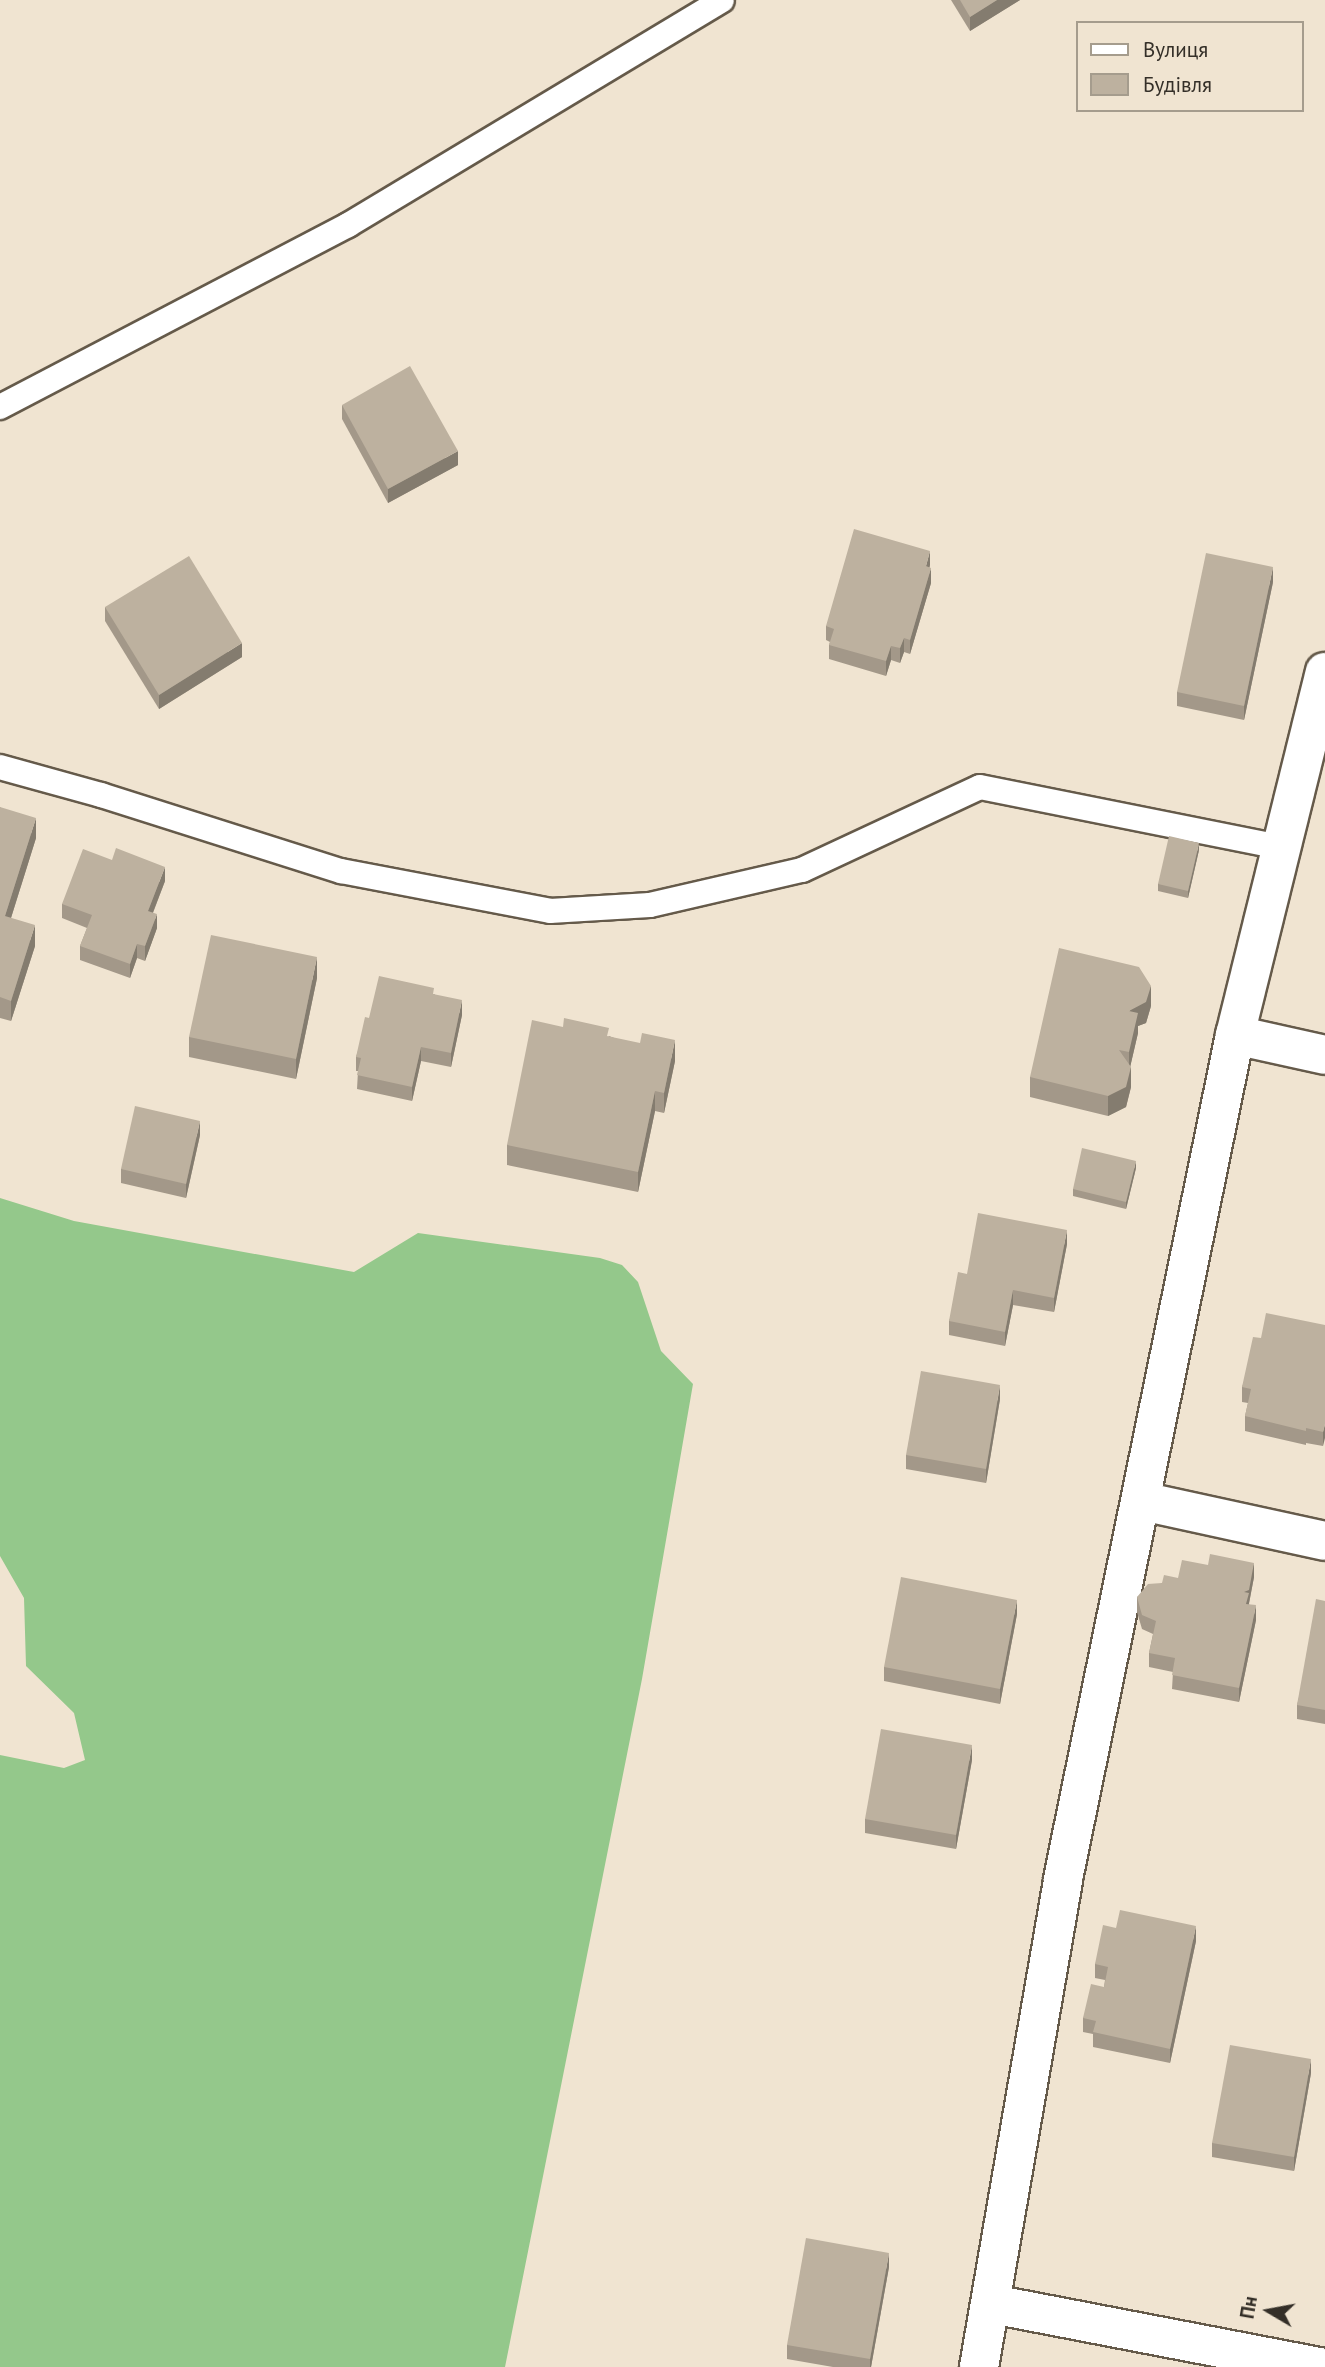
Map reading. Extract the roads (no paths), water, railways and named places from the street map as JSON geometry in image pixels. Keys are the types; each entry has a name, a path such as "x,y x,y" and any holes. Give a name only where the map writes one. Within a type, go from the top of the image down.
{"street":[{"path":"979,2367 992,2304 1063,1879 1142,1501 1234,1035 1325,673"},
{"path":"1234,1035 1325,1055"},
{"path":"1142,1501 1325,1541"},
{"path":"992,2304 1320,2367"}],"lane":[{"path":"0,407 348,225 722,0"},
{"path":"0,767 101,795 341,871 550,911 650,905 802,870 980,787 1280,847"}]}
